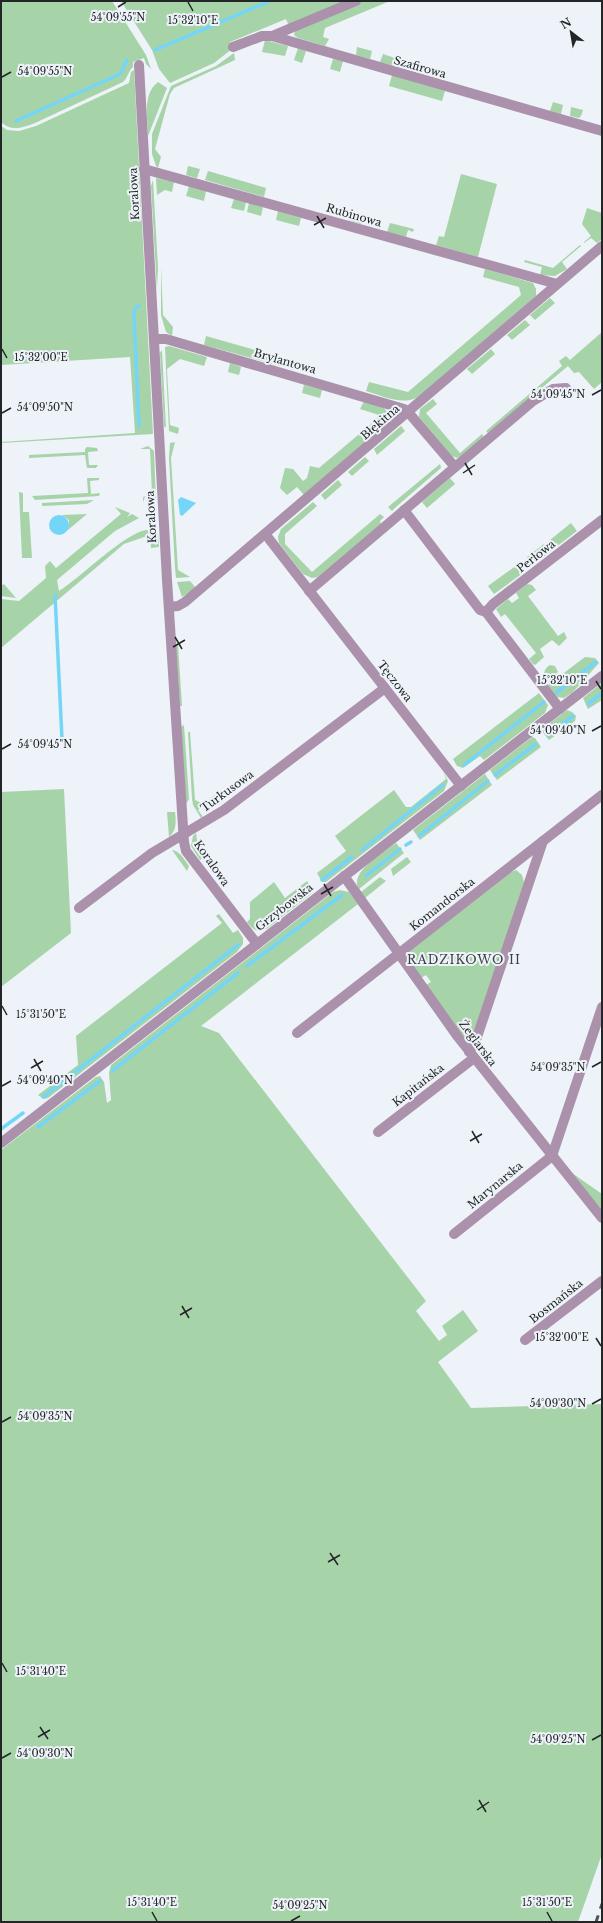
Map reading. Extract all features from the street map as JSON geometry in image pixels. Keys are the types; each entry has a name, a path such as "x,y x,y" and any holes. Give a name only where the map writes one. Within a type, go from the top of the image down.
{"street":[{"path":"272,36 356,1"},
{"name":"Szafirowa","path":"233,47 262,36 272,36 602,131"},
{"name":"Koralowa","path":"139,65 183,835 186,851 257,944"},
{"name":"Rubinowa","path":"144,169 557,284"},
{"name":"Błękitna","path":"169,607 178,606 186,602 602,246"},
{"name":"Brylantowa","path":"154,339 174,341 388,403 408,412"},
{"path":"309,591 534,402 553,389 566,388"},
{"path":"408,412 456,467"},
{"path":"404,510 480,610 486,612 560,709"},
{"name":"Perłowa","path":"486,612 493,604 602,520"},
{"name":"Tęczowa","path":"266,535 461,786"},
{"name":"Grzybowska","path":"1,1143 602,676"},
{"name":"Turkusowa","path":"79,908 152,853 224,810 385,688"},
{"name":"Komandorska","path":"297,1033 602,795"},
{"path":"471,1055 543,841"},
{"name":"Żeglarska","path":"344,876 471,1055 602,1218"},
{"path":"552,1156 602,1007"},
{"name":"Kapitańska","path":"378,1132 471,1055"},
{"name":"Marynarska","path":"454,1234 552,1156"},
{"name":"Bosmańska","path":"525,1340 602,1281"}],"green space":[{"path":"1,1 112,1 146,55 151,69 146,64 144,58 133,62 133,67 123,82 35,123 21,128 9,127 1,122"},
{"path":"121,1 346,1 289,26 286,19 230,42 232,49 214,63 170,83 159,69 152,50"},
{"path":"362,1 390,1 325,28 323,37 329,39 325,46 298,38 294,35 298,28"},
{"path":"265,40 288,46 285,56 262,52"},
{"path":"357,47 372,51 370,59 356,55"},
{"path":"298,48 306,51 302,63 294,60"},
{"path":"234,53 235,60 174,88 170,94 155,149 161,157 158,168 152,154 152,134 171,86 216,66"},
{"path":"383,54 398,59 397,61 400,62 399,67 380,62"},
{"path":"333,59 343,61 340,72 330,69"},
{"path":"134,70 153,434 1,443 135,433 130,357 1,365 1,126 7,130 19,131 36,126 129,83 131,72"},
{"path":"392,75 445,91 442,101 389,86"},
{"path":"158,82 167,88 148,136 148,100 153,87"},
{"path":"553,102 563,105 561,114 550,111"},
{"path":"571,107 583,110 579,118 570,116"},
{"path":"188,166 200,169 197,178 186,175"},
{"path":"208,171 266,188 264,197 205,180"},
{"path":"461,174 497,184 478,257 436,245 439,236 444,237"},
{"path":"156,178 174,182 172,192 165,190 157,195"},
{"path":"153,180 158,268 157,290 151,186"},
{"path":"189,186 206,191 204,201 186,196"},
{"path":"234,199 246,202 244,211 231,208"},
{"path":"249,203 263,207 261,216 247,212"},
{"path":"587,208 602,213 602,239 597,243 591,238 584,243 591,236 582,224"},
{"path":"278,211 301,218 299,226 276,220"},
{"path":"350,211 364,215 361,224 348,220"},
{"path":"390,223 414,229 413,232 408,230 406,237 387,232"},
{"path":"580,245 581,246 562,262 567,269 555,276 540,275 542,267 524,262 525,260 553,268"},
{"path":"161,267 163,315 173,327 172,336 166,332 161,315"},
{"path":"485,269 533,283 536,289 536,296 418,397 406,401 392,399 366,391 369,382 408,392 521,295 519,287 483,277"},
{"path":"550,298 555,303 535,320 530,315"},
{"path":"525,320 530,325 512,340 507,335"},
{"path":"602,332 602,382 594,389 579,372 574,373 568,366 488,433 486,431 562,366 559,361 566,356 570,360"},
{"path":"206,336 283,358 280,366 204,345"},
{"path":"169,346 207,357 204,366 180,359 167,369 170,425 179,428 178,434 169,431 165,347"},
{"path":"491,349 495,354 472,374 467,369"},
{"path":"162,350 166,428 164,426 160,353"},
{"path":"230,363 241,367 239,375 228,372"},
{"path":"304,385 322,390 320,398 302,393"},
{"path":"433,399 437,404 426,413 460,453 482,434 484,437 462,456 457,458 452,456 419,417 420,409"},
{"path":"364,401 384,408 388,413 388,423 304,495 297,487 287,495 280,488 285,468 293,469 303,481 307,478 310,466 319,468 377,419 379,415 360,409"},
{"path":"401,426 405,431 377,455 374,449"},
{"path":"175,442 171,458 178,570 190,577 176,578 169,458 170,443"},
{"path":"148,446 154,451 156,501 152,503 152,496 145,497 143,502 143,497 152,495 150,449 140,449"},
{"path":"87,447 97,448 98,451 88,452 89,465 98,465 96,468 87,468 85,455 29,458 29,455 85,452"},
{"path":"365,457 369,461 352,476 348,472"},
{"path":"440,464 441,468 392,511 388,507"},
{"path":"87,478 99,478 99,480 90,481 91,494 100,493 99,496 35,500 32,496 88,493"},
{"path":"450,478 455,484 427,508 422,502"},
{"path":"338,480 342,485 325,500 321,495"},
{"path":"19,492 23,493 23,512 29,512 32,558 22,558"},
{"path":"94,500 87,504 42,506 42,503"},
{"path":"313,502 317,506 285,534 285,544 312,572 380,514 384,517 380,521 381,524 318,577 312,578 303,574 279,543 278,537 281,529"},
{"path":"115,507 130,513 127,517 132,514 139,518 115,531 57,580 59,591 115,547 137,533 146,530 158,533 159,547 151,548 150,535 124,544 1,648 1,599 19,601 46,578 45,566 50,561 56,568 121,514"},
{"path":"87,514 68,530 69,520 62,515"},
{"path":"571,523 577,531 556,547 550,540"},
{"path":"544,544 550,552 533,565 527,557"},
{"path":"517,565 523,573 494,594 488,586"},
{"path":"190,581 196,588 182,597 177,582"},
{"path":"4,584 16,598 1,596 1,586"},
{"path":"527,584 532,585 536,590 528,596 558,636 564,632 567,638 559,646 552,640 540,649 544,657 535,665 529,659 536,653 505,614 501,617 496,609 508,599 512,603 519,598 516,593"},
{"path":"178,644 182,706 180,706 176,646"},
{"path":"585,657 595,658 599,663 573,692 564,698 557,697 548,685"},
{"path":"550,665 555,666 558,672 545,682 544,672"},
{"path":"602,683 602,700 588,709 583,698"},
{"path":"539,693 548,705 545,713 484,760 480,756 463,768 457,766 453,759"},
{"path":"567,710 576,716 575,721 549,740 541,730"},
{"path":"184,725 189,799 186,804 181,727"},
{"path":"188,732 190,732 195,800 203,804 216,794 217,795 198,810 203,817 201,818 193,805"},
{"path":"532,737 535,738 541,747 497,780 490,770"},
{"path":"443,771 448,781 444,791 326,882 322,882 317,873 346,851 335,836 394,790 406,807 411,807 446,779"},
{"path":"485,774 492,785 420,840 413,830"},
{"path":"64,789 71,933 1,987 1,792"},
{"path":"167,812 175,812 176,822 175,828 169,837"},
{"path":"196,833 198,848 202,859 200,860 191,846 193,836"},
{"path":"396,843 404,853 359,889 357,883 363,869"},
{"path":"172,850 184,858 189,866 187,871"},
{"path":"407,857 411,862 393,876 391,869"},
{"path":"516,870 522,875 524,882 473,1035 464,1037 426,985 431,982 426,975 421,978 408,958 407,953 511,872"},
{"path":"380,877 386,881 365,898 361,892"},
{"path":"307,881 313,890 311,894 268,928 259,931 251,927 247,922 250,919 250,902 274,882 285,898"},
{"path":"340,890 349,892 358,904 201,1026 219,1033 426,1301 416,1311 439,1341 447,1335 442,1326 463,1310 478,1331 438,1362 471,1408 602,1404 602,1854 578,1922 1,1922 1,1150 96,1077 100,1076 104,1082 107,1103 111,1100 109,1073 111,1065 333,892"},
{"path":"219,914 233,933 238,930 243,938 243,944 237,952 48,1098 44,1099 38,1095 78,1065 76,1036 222,923 216,916"},
{"path":"572,1173 602,1194 602,1210"}],"water":[{"path":"181,497 196,503 182,516 180,515 178,500"},
{"path":"59,515 66,518 69,525 66,532 59,535 52,532 49,525 52,518"}],"waterway":[{"path":"155,50 270,1"},
{"path":"16,121 120,74 127,60"},
{"path":"139,306 135,308 134,315 139,426"},
{"path":"55,595 62,739"},
{"path":"556,693 596,662"},
{"path":"588,704 602,693"},
{"path":"464,765 544,702"},
{"path":"548,735 573,716"},
{"path":"495,775 536,744"},
{"path":"419,836 488,781"},
{"path":"362,850 443,785"},
{"path":"406,845 411,842"},
{"path":"366,876 400,849"},
{"path":"322,880 352,857"},
{"path":"262,926 311,888"},
{"path":"247,966 342,895"},
{"path":"43,1097 238,945"},
{"path":"112,1071 238,973"},
{"path":"38,1127 100,1081"},
{"path":"1,1129 23,1113"}],"railway":[{"path":"596,1922 602,1904"}],"district":[{"name":"RADZIKOWO II","path":"464,960"}]}
